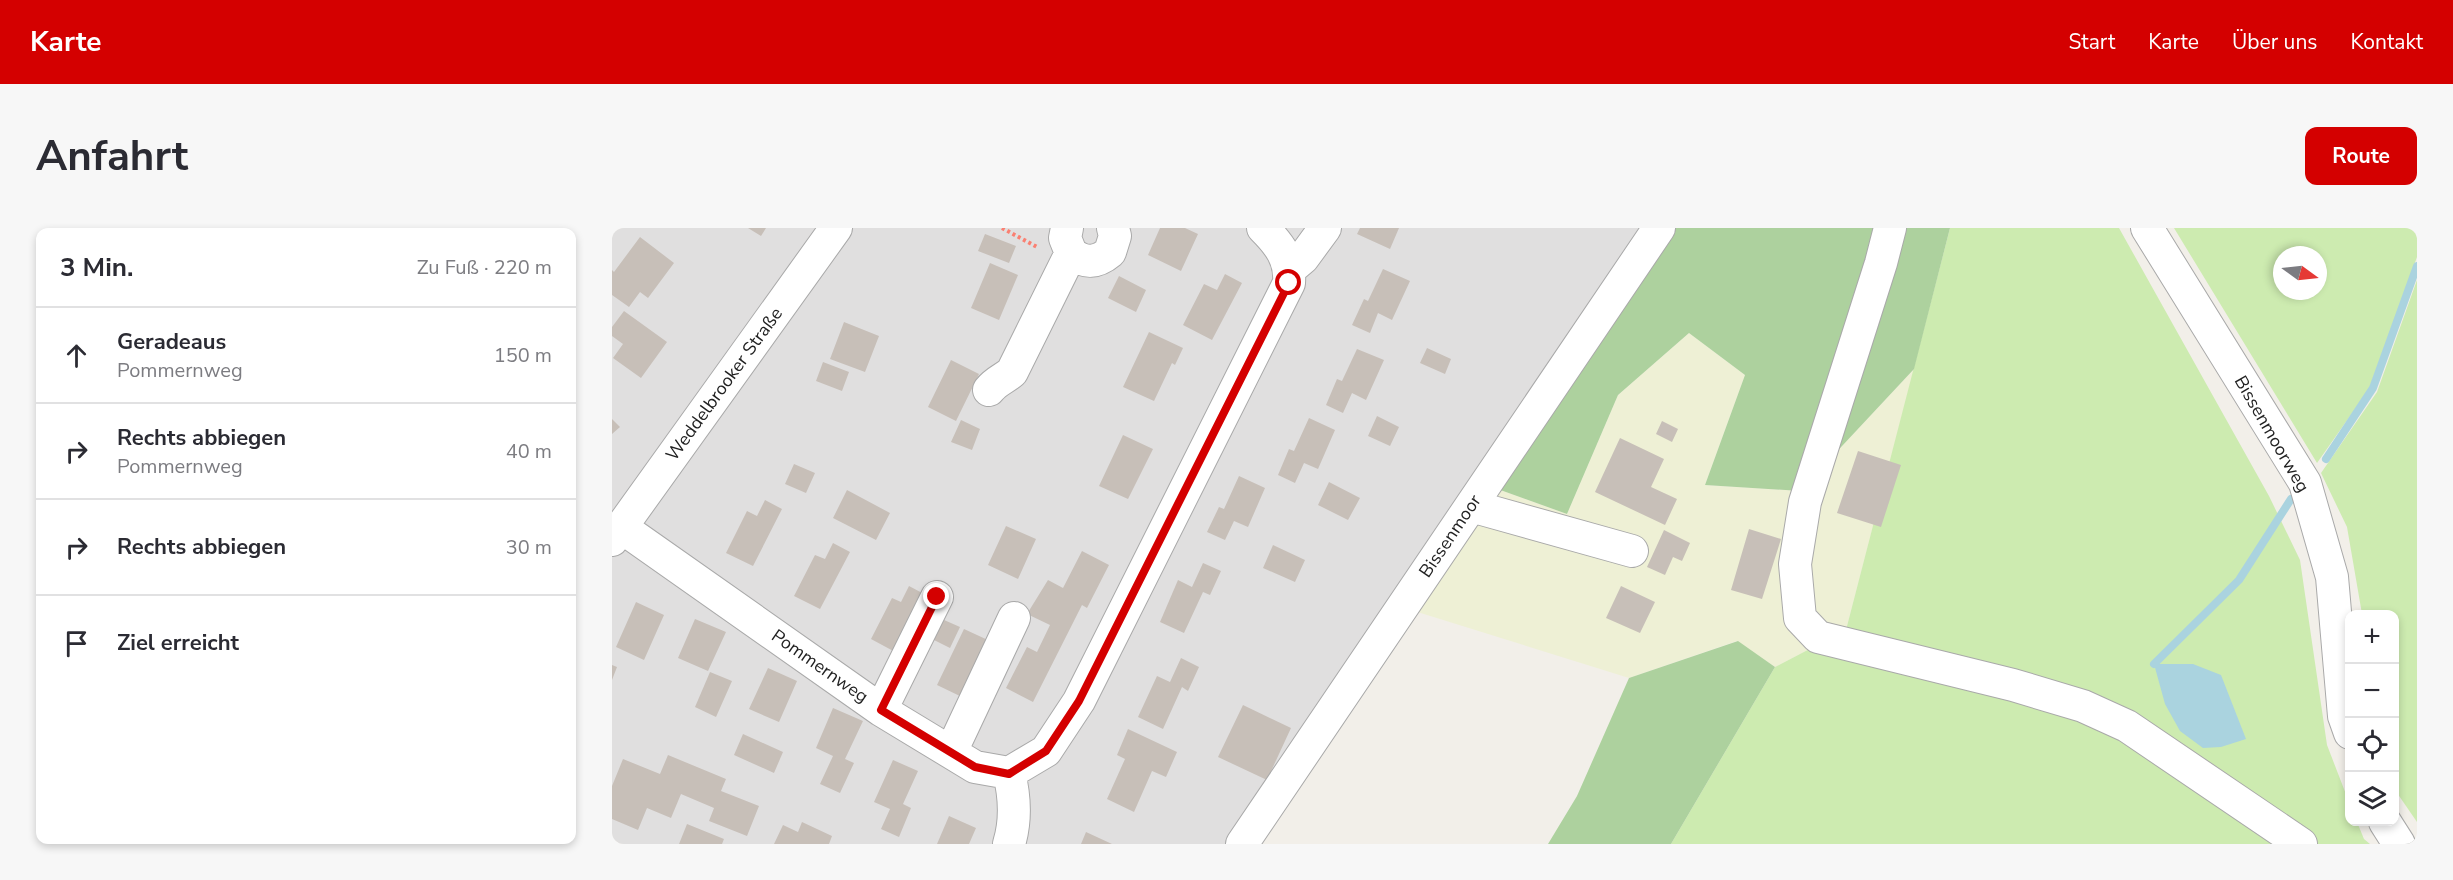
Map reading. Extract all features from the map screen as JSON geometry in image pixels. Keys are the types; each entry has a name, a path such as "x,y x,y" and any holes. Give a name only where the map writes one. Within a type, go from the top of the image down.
{"street":[{"name":"Weddelbrooker Straße","path":"617,533 836,228"},
{"path":"989,390 996,381 1005,379 1012,372 1069,241 1087,261 1103,258 1114,244 1113,228"},
{"path":"1009,844 1012,833 1014,795 1009,774 1046,751 1079,701 1289,283 1290,270 1286,256 1263,228"},
{"path":"1290,270 1303,258 1325,228"},
{"name":"Bissenmoor","path":"1242,844 1659,228"},
{"path":"1890,228 1805,502 1796,564 1800,618 1818,637 2013,685 2083,706 2127,726 2301,844"},
{"name":"Bissenmoorweg","path":"2147,228 2305,483 2332,577 2345,719"},
{"path":"1471,506 1632,551"},
{"name":"Pommernweg","path":"617,533 881,710 975,767 1009,774"},
{"path":"881,710 937,597"},
{"path":"951,752 1014,618"},
{"path":"2388,826 2399,844"}],"shaded area":[{"path":"612,228 1654,228 1238,844 612,844"}],"green space":[{"path":"1667,228 1950,228 1914,369 1800,491 1705,485 1745,375 1689,333 1618,395 1567,514 1492,487"},
{"path":"1950,228 2119,228 2269,496 2300,560 2327,745 2345,792 2345,826 2359,826 2364,839 2370,844 1671,844 1775,667 1846,630"},
{"path":"2174,228 2417,228 2417,257 2369,389 2317,463"},
{"path":"2417,280 2417,822 2399,796 2399,610 2361,610 2347,527 2321,473 2377,392"},
{"path":"1689,333 1745,375 1705,485 1800,491 1914,369 1846,630 1775,667 1737,641 1629,678 1411,610 1492,487 1567,514 1618,395"},
{"path":"1738,641 1775,667 1671,844 1548,844 1577,796 1629,678"}],"water":[{"path":"2154,664 2193,664 2221,675 2246,739 2221,747 2203,748 2180,731 2165,704"}],"building":[{"path":"748,228 766,228 761,236"},
{"path":"1160,228 1185,228 1198,234 1181,271 1148,255"},
{"path":"1360,228 1399,228 1390,249 1357,234"},
{"path":"985,234 1016,246 1009,263 978,251"},
{"path":"640,237 674,263 648,298 640,292 629,307 612,295 612,270 614,272"},
{"path":"990,263 1018,275 999,320 971,308"},
{"path":"1383,269 1410,281 1392,320 1378,313 1370,333 1352,325 1364,299 1368,301"},
{"path":"1225,274 1242,283 1212,340 1183,325 1204,284 1217,290"},
{"path":"1119,276 1146,290 1136,312 1108,298"},
{"path":"624,311 667,342 641,378 613,358 623,344 612,336 612,327"},
{"path":"844,322 879,336 865,372 830,359"},
{"path":"1149,332 1183,348 1175,365 1172,363 1154,401 1123,387"},
{"path":"1427,348 1451,359 1445,374 1420,363"},
{"path":"1357,349 1384,360 1366,400 1352,393 1343,413 1326,405 1337,379 1342,381"},
{"path":"951,360 979,374 956,421 928,407"},
{"path":"823,362 849,372 842,391 816,381"},
{"path":"1377,416 1399,427 1390,446 1368,436"},
{"path":"1309,418 1335,430 1318,469 1304,463 1295,483 1278,475 1289,449 1294,451"},
{"path":"612,419 620,427 612,434"},
{"path":"961,420 980,429 972,450 951,442"},
{"path":"1662,421 1678,429 1672,442 1656,434"},
{"path":"1123,435 1153,449 1128,499 1099,486"},
{"path":"1620,438 1664,459 1651,487 1677,499 1665,525 1595,492"},
{"path":"1858,451 1901,465 1881,527 1837,513"},
{"path":"794,464 815,473 806,493 785,484"},
{"path":"1239,476 1265,488 1248,527 1234,521 1225,540 1207,532 1219,507 1224,509"},
{"path":"1329,482 1360,498 1348,520 1318,505"},
{"path":"847,490 890,513 876,540 833,518"},
{"path":"765,500 782,509 753,566 726,553 747,511 757,516"},
{"path":"1006,526 1036,539 1018,579 988,565"},
{"path":"1749,529 1781,539 1762,599 1731,590"},
{"path":"1664,530 1690,543 1682,561 1673,557 1665,575 1647,567"},
{"path":"833,543 850,552 820,609 794,596 815,555 825,559"},
{"path":"1273,545 1305,560 1295,582 1263,568"},
{"path":"1082,551 1109,565 1087,608 1082,605 1033,702 1006,688 1027,647 1037,652 1050,625 1027,614 1048,580 1063,588"},
{"path":"1203,563 1221,571 1210,595 1203,592 1184,633 1160,622 1178,580 1192,587"},
{"path":"909,586 926,595 897,653 871,639 892,598 901,602"},
{"path":"1621,586 1655,602 1640,633 1606,618"},
{"path":"636,602 664,615 644,660 616,647"},
{"path":"935,616 960,627 950,648 926,636"},
{"path":"695,619 726,632 708,671 678,658"},
{"path":"964,629 990,641 964,698 937,685"},
{"path":"1181,658 1199,667 1188,691 1182,687 1163,729 1138,717 1157,676 1170,682"},
{"path":"612,665 617,667 612,680"},
{"path":"768,668 797,681 779,722 749,709"},
{"path":"710,672 732,681 716,717 695,707"},
{"path":"1243,705 1291,728 1267,780 1218,757"},
{"path":"833,708 863,721 845,759 854,763 840,793 820,784 833,756 816,748"},
{"path":"1128,729 1177,752 1166,777 1152,771 1134,812 1107,799 1125,759 1117,755"},
{"path":"743,734 783,752 774,773 734,755"},
{"path":"668,755 726,779 721,791 759,806 747,836 709,821 714,808 681,794 671,818 647,808 638,830 612,819 612,786 623,759 660,774"},
{"path":"893,760 918,771 903,804 911,808 899,837 881,829 890,809 874,802"},
{"path":"949,816 976,828 969,844 937,844"},
{"path":"802,822 832,836 829,844 774,844 783,825 798,832"},
{"path":"687,824 724,839 722,844 679,844"},
{"path":"1086,832 1112,844 1081,844"}],"waterway":[{"path":"2326,459 2373,388 2417,266"},
{"path":"2154,664 2239,580 2291,499"}],"route":[{"path":"937,597 881,710 975,767 1009,774 1046,751 1079,701 1289,283"}]}
